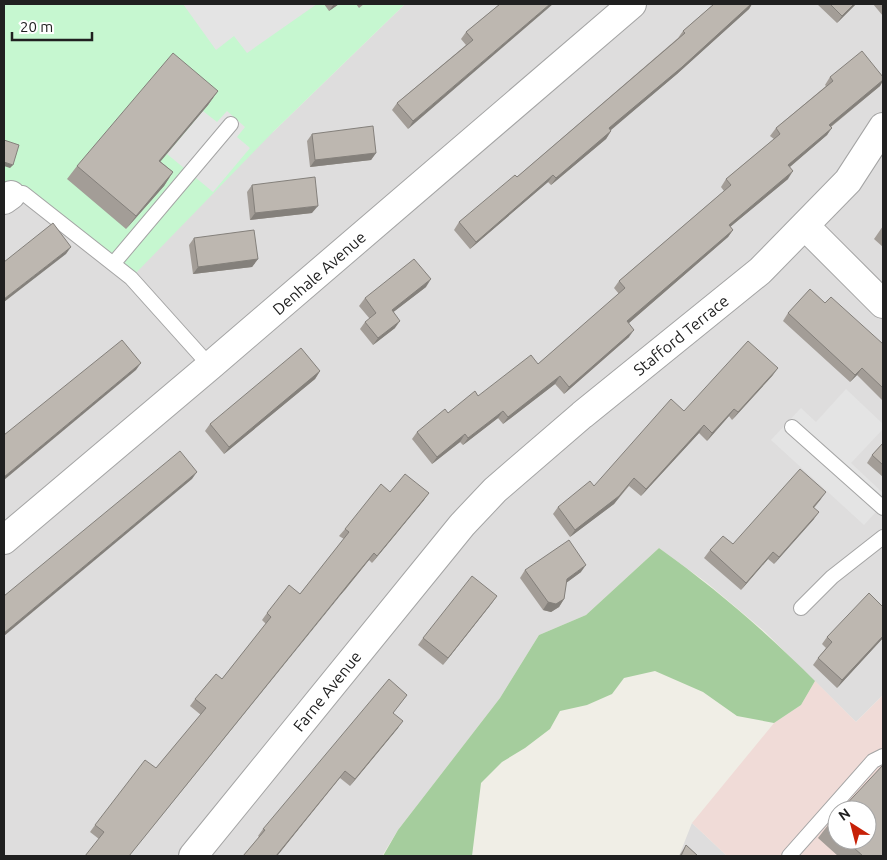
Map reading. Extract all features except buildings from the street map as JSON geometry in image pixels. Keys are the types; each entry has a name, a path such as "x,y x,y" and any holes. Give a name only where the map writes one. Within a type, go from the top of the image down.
{"street":[{"name":"Denhale Avenue","path":"4,540 632,4"},
{"name":"Stafford Terrace","path":"462,525 495,490 582,415 760,271 848,181 883,128"},
{"path":"805,226 883,304"},
{"name":"Farne Avenue","path":"193,856 462,525"}],"lane":[{"path":"113,264 231,124"},
{"path":"7,198 23,193 131,278 210,366"},
{"path":"792,427 883,508"},
{"path":"801,608 832,577 883,537"},
{"path":"789,856 872,761 883,756"}],"shaded area":[{"path":"183,4 317,4 247,53 234,36 216,50"},
{"path":"405,4 883,4 883,695 856,722 764,631 707,583 659,548 586,615 539,635 500,698 398,830 382,856 4,856 4,188 273,132"},
{"path":"203,111 217,122 227,111 245,127 237,137 250,148 213,192 167,154"},
{"path":"846,389 883,424 883,429 851,463 883,493 883,504 864,525 771,440 801,408 816,422"},
{"path":"815,681 856,722 883,695 883,856 727,856 692,823 774,723 801,705"},
{"path":"692,823 727,856 679,856"}],"green space":[{"path":"4,4 405,4 273,132 131,278 4,188"},
{"path":"659,548 740,611 815,681 801,705 774,723 737,716 703,692 655,671 624,678 612,694 587,705 560,711 550,729 502,762 481,783 472,856 383,856 398,830 500,698 539,635 586,615"}]}
